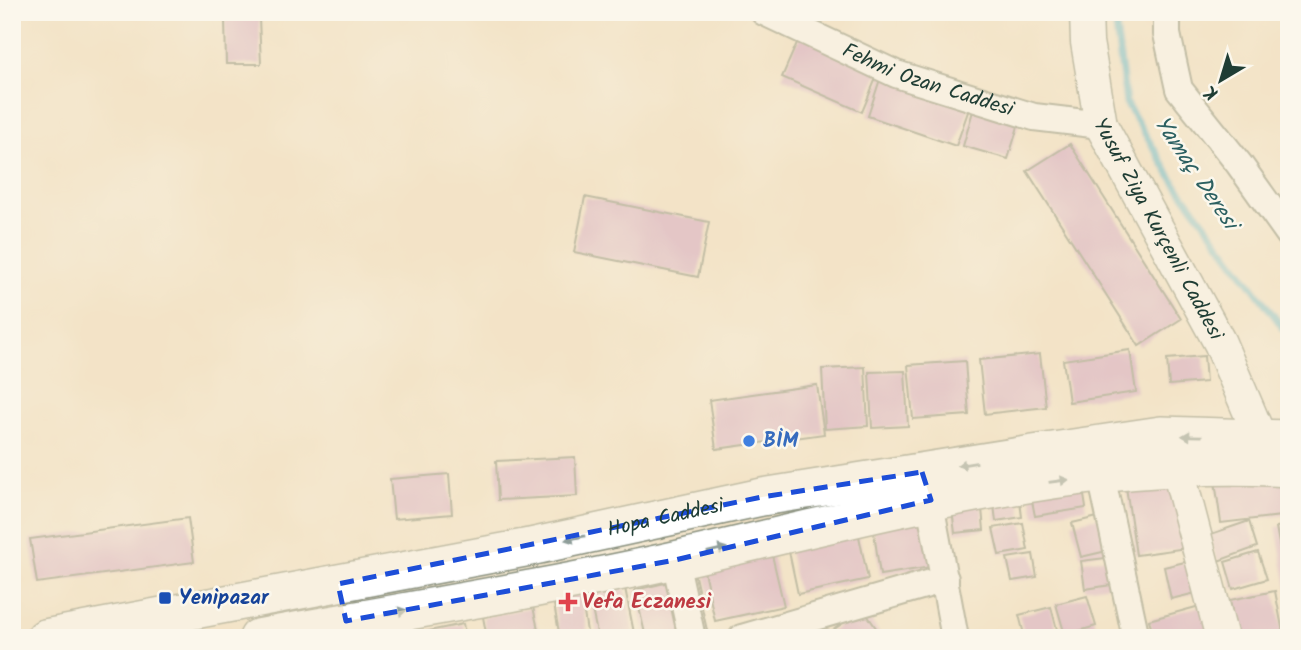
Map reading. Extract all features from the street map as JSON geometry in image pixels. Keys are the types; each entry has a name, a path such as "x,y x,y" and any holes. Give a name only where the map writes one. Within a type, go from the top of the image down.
{"main road":[{"name":"Hopa Caddesi","path":"258,638 347,629 675,560 927,486 1161,435 1274,452"},
{"name":"Hopa Caddesi","path":"45,638 338,584 762,498 1101,475 1274,452"}],"street":[{"name":"Fehmi Ozan Caddesi","path":"764,12 895,74 1034,117 1101,125"},
{"name":"Yusuf Ziya Kurçenli Caddesi","path":"1086,12 1087,43 1101,125 1220,342 1274,452"},
{"path":"1167,12 1167,34 1179,89 1240,164 1289,234"},
{"path":"1177,466 1222,638"},
{"path":"1101,475 1136,638"},
{"path":"927,486 955,638"},
{"path":"675,560 692,638"},
{"path":"742,638 945,579"},
{"path":"338,584 347,629"},
{"path":"813,638 869,600"}],"highlighted area":[{"path":"922,472 931,500 675,560 346,621 338,584 762,497"}],"building":[{"path":"1231,12 1276,12 1276,19 1230,17"},
{"path":"259,18 261,64 226,64 225,19"},
{"path":"800,36 879,71 862,112 782,77"},
{"path":"882,73 971,103 956,146 868,116"},
{"path":"975,104 1021,117 1008,159 963,146"},
{"path":"1070,144 1181,319 1139,346 1027,171"},
{"path":"585,197 709,222 698,277 574,252"},
{"path":"1130,350 1136,392 1069,402 1063,360"},
{"path":"1040,354 1046,407 985,414 979,360"},
{"path":"1204,356 1206,382 1169,385 1167,359"},
{"path":"965,361 969,415 913,419 908,365"},
{"path":"865,367 868,426 825,429 822,369"},
{"path":"905,371 908,426 872,428 869,372"},
{"path":"817,385 824,434 716,449 709,400"},
{"path":"575,457 577,496 498,500 496,461"},
{"path":"1289,472 1289,515 1221,523 1215,481"},
{"path":"449,474 452,514 394,519 390,479"},
{"path":"1177,479 1187,548 1136,555 1126,487"},
{"path":"1082,483 1086,508 1035,516 1030,491"},
{"path":"1019,493 1022,517 996,521 993,497"},
{"path":"981,498 984,530 955,533 951,502"},
{"path":"941,508 950,564 880,575 872,518"},
{"path":"1102,516 1111,550 1081,557 1072,523"},
{"path":"188,518 194,562 37,583 30,539"},
{"path":"1249,521 1257,547 1218,561 1208,535"},
{"path":"1023,523 1028,550 999,555 993,528"},
{"path":"1289,525 1289,587 1287,587 1276,527"},
{"path":"857,527 868,579 798,594 787,542"},
{"path":"1258,552 1267,579 1233,589 1225,562"},
{"path":"1033,554 1037,577 1012,581 1007,558"},
{"path":"772,555 784,606 715,621 704,571"},
{"path":"1113,557 1118,584 1085,589 1081,561"},
{"path":"1193,560 1200,592 1171,599 1164,567"},
{"path":"695,576 708,635 646,638 635,590"},
{"path":"625,588 635,638 598,638 589,595"},
{"path":"1275,591 1284,638 1237,638 1230,600"},
{"path":"581,594 588,638 560,638 553,599"},
{"path":"1087,596 1096,626 1065,635 1056,604"},
{"path":"1207,604 1216,638 1154,638 1149,620"},
{"path":"533,607 540,638 487,638 483,617"},
{"path":"1051,607 1059,637 1025,638 1019,615"},
{"path":"863,609 883,638 828,638 826,635"},
{"path":"463,624 466,638 400,638 400,637"}],"waterway":[{"name":"Yamaç Deresi","path":"1114,12 1126,103 1175,183 1289,336"}],"place":[{"name":"BİM","path":"749,441"},
{"name":"Yenipazar","path":"165,598"},
{"name":"Vefa Eczanesi","path":"568,602"}]}
